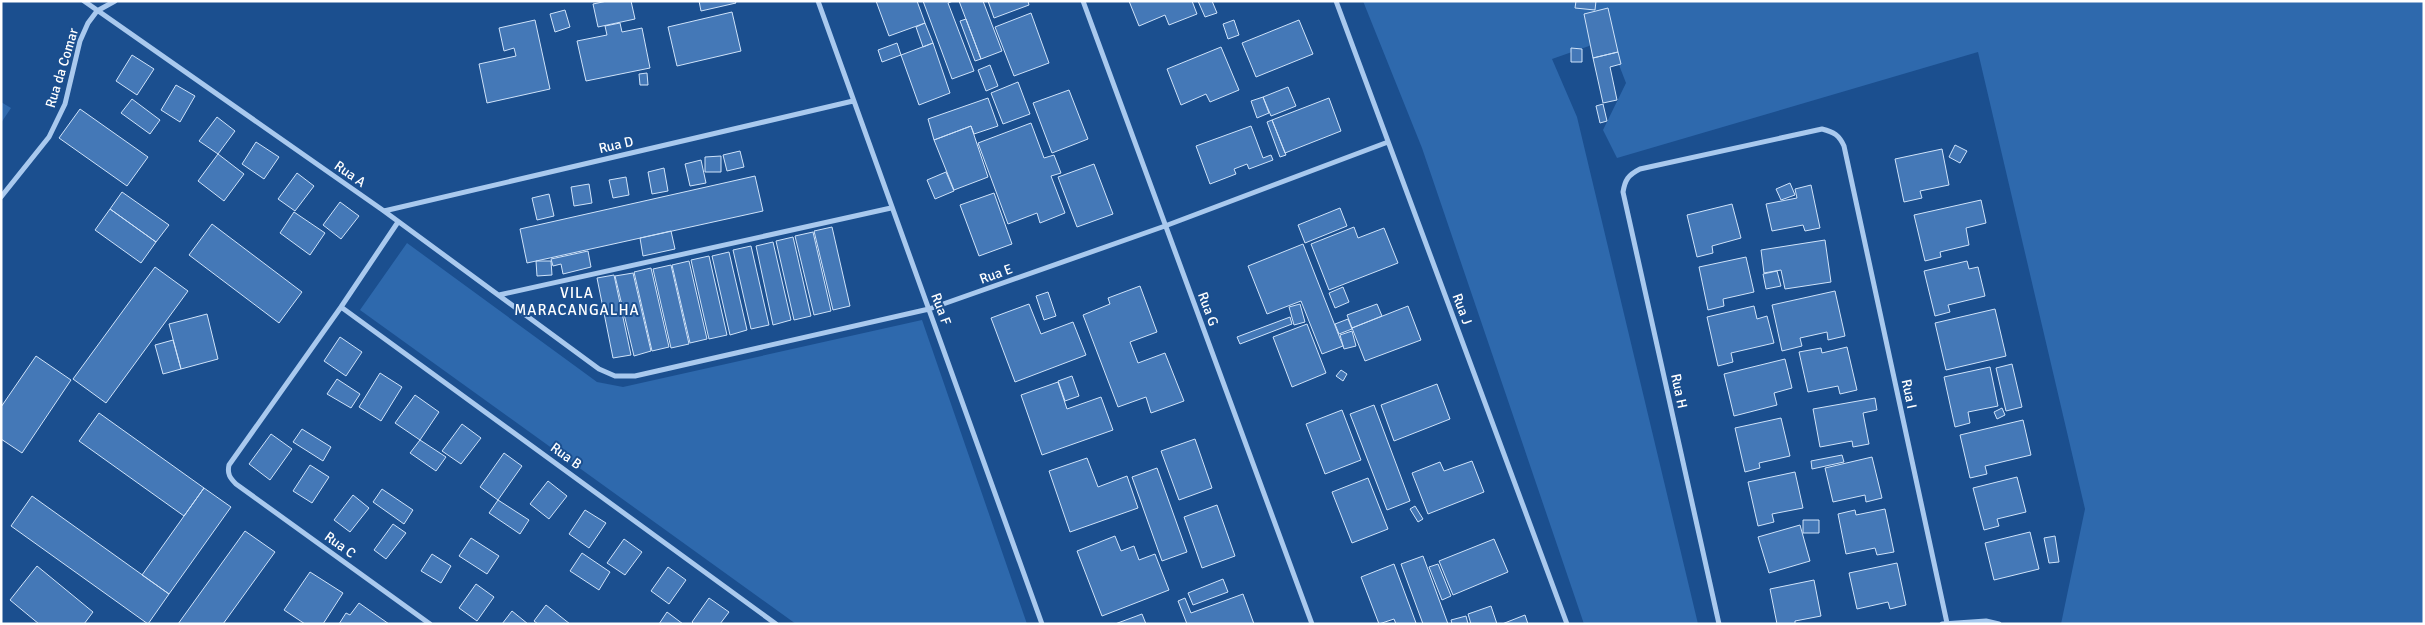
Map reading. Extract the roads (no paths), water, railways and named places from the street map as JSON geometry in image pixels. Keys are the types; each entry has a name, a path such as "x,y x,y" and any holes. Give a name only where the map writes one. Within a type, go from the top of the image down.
{"street":[{"name":"Rua A","path":"84,1 384,211 600,369"},
{"path":"97,11 115,1"},
{"name":"Rua F","path":"818,1 1042,624"},
{"name":"Rua G","path":"1083,1 1312,624"},
{"name":"Rua J","path":"1336,1 1567,624"},
{"name":"Rua da Comar","path":"1,197 49,137 65,104 80,41 97,11"},
{"name":"Rua D","path":"384,211 853,101"},
{"name":"Rua I","path":"1640,170 1822,129 1833,132 1840,138 1844,146 1944,623"},
{"name":"Rua E","path":"600,369 615,376 635,376 929,310 1165,226 1388,142"},
{"name":"Rua H","path":"1640,170 1630,174 1624,182 1623,192 1719,624"},
{"path":"499,295 891,208"},
{"path":"342,307 398,222"},
{"name":"Rua C","path":"342,307 229,465 228,472 230,478 236,484 430,624"},
{"name":"Rua B","path":"342,307 776,624"},
{"path":"1944,623 1986,621 1999,624"}],"district":[{"name":"VILA MARACANGALHA","path":"577,302"}]}
